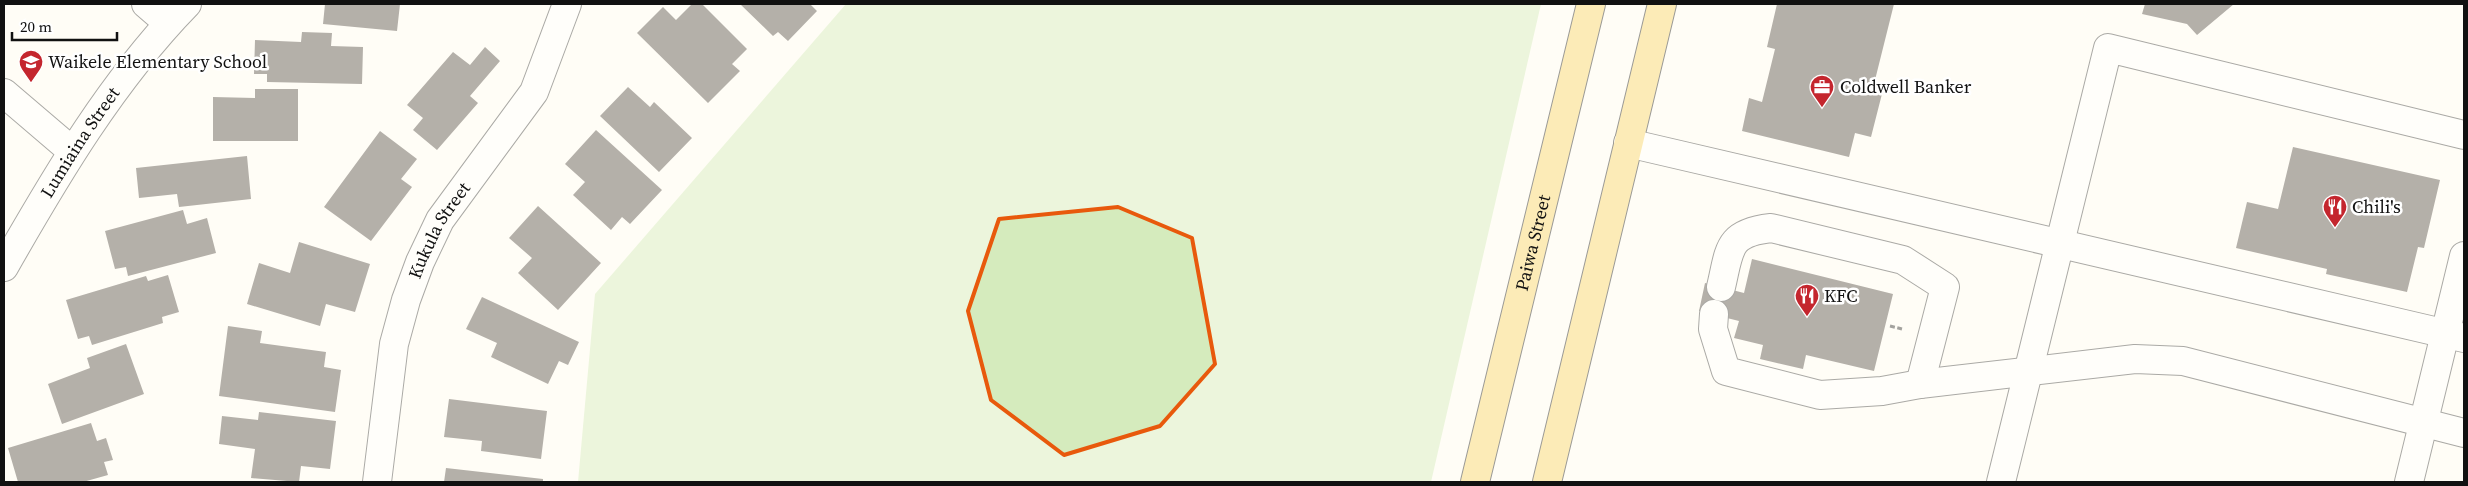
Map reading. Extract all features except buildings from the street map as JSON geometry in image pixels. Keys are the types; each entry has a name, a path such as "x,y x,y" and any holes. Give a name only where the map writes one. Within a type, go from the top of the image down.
{"main road":[{"name":"Paiwa Street","path":"1475,482 1591,4"},
{"path":"1547,482 1662,4"}],"street":[{"path":"146,4 168,23"},
{"name":"Lumiaina Street","path":"4,267 72,151 122,81 168,23 187,4"},
{"name":"Kukula Street","path":"377,482 394,344 406,300 420,262 440,220 534,92 567,4"},
{"path":"2001,482 2108,48 2464,135"},
{"path":"4,93 72,151"},
{"path":"1628,143 2455,335"},
{"path":"1721,287 1731,247 1739,237 1749,231 1770,228 1903,260 1946,287 1920,384"},
{"path":"2409,482 2424,423 2455,335 2464,256"},
{"path":"1714,314 1713,329 1726,371 1820,395 1882,391 1920,384 2135,359 2183,362 2464,433"}],"highlighted area":[{"path":"1118,207 1192,238 1215,364 1160,426 1064,455 991,400 968,311 999,219"}],"green space":[{"path":"846,4 1541,4 1431,482 578,482 595,294"}],"place":[{"name":"Waikele Elementary School","path":"31,83"},
{"name":"Coldwell Banker","path":"1822,108"},
{"name":"Chili's","path":"2335,228"},
{"name":"KFC","path":"1807,317"}]}
